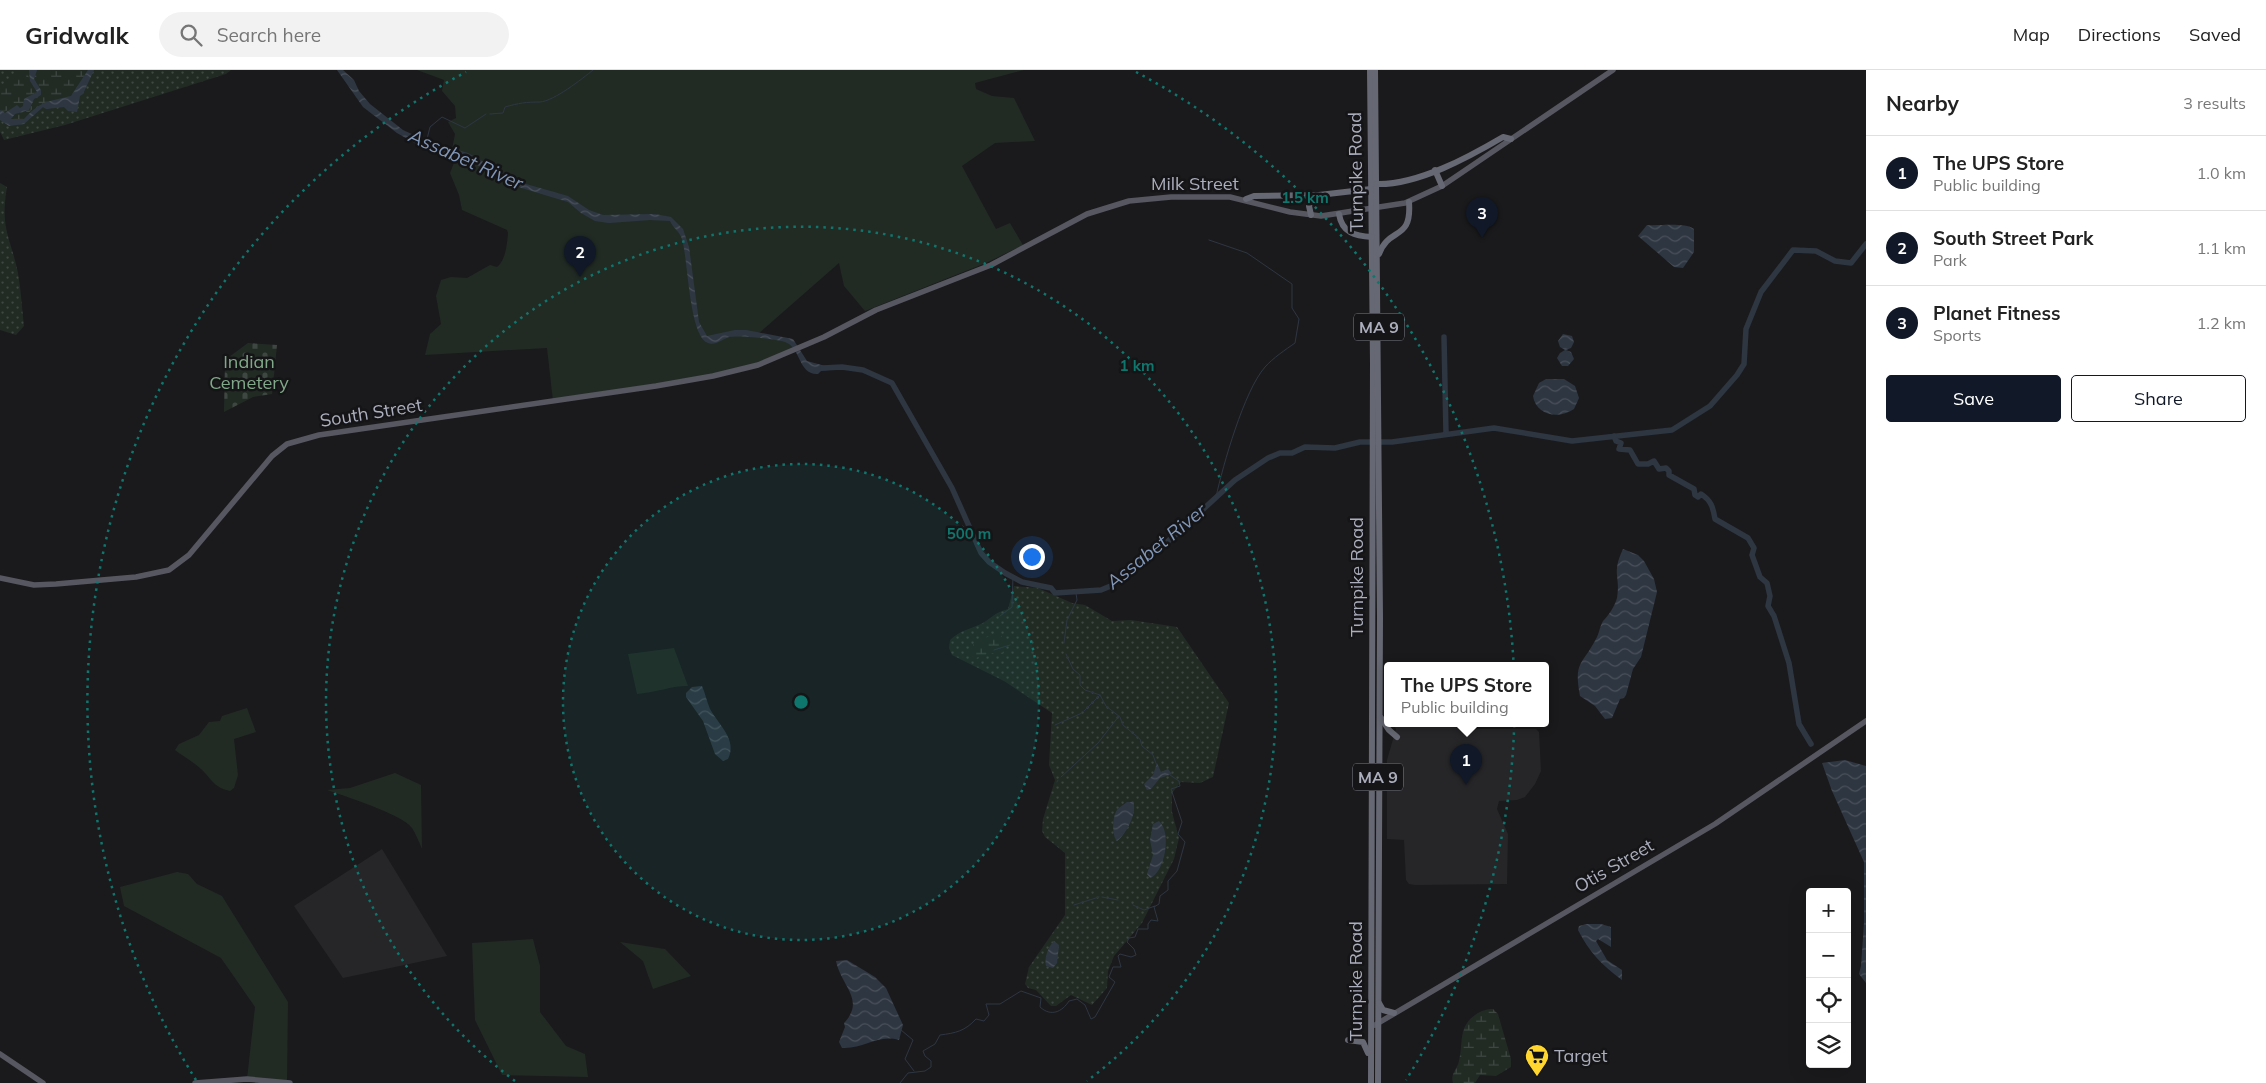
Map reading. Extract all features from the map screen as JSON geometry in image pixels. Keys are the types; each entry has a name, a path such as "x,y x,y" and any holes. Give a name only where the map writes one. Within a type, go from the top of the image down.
{"highway":[{"name":"Turnpike Road","path":"1370,70 1371,189 1374,199"},
{"name":"Turnpike Road","path":"1375,70 1377,184 1374,199 1372,237 1376,439"},
{"path":"1377,184 1404,180 1436,170 1471,155 1503,138 1511,139"},
{"path":"1436,170 1442,186"},
{"path":"1246,199 1254,196 1313,196 1371,189"},
{"path":"1311,215 1309,206 1313,196"},
{"path":"1378,257 1383,244 1405,229 1408,222 1409,202"},
{"path":"1339,214 1342,225 1349,233 1372,237"},
{"name":"Turnpike Road","path":"1371,1083 1378,257 1378,228 1374,217"},
{"path":"1378,228 1384,234 1394,236"},
{"name":"Turnpike Road","path":"1376,446 1380,716 1378,1083"},
{"path":"1380,716 1384,723"},
{"path":"1386,727 1397,737"},
{"path":"1378,1000 1383,1010 1394,1013"},
{"path":"1348,1040 1364,1043 1371,1062"}],"main road":[{"name":"Milk Street","path":"798,350 876,310 991,265 1101,208 1129,201 1157,197 1217,196 1246,199 1290,212 1311,215 1339,214 1409,202 1442,186 1613,70"},
{"path":"824,337 828,339 829,343"},
{"name":"South Street","path":"0,578 34,585 60,584 136,577 169,570 189,555 272,456 287,444 308,438 713,376 758,365 798,350"},
{"name":"Otis Street","path":"1371,1027 1715,824 1866,721"},
{"path":"0,1054 43,1083"},
{"path":"196,1083 247,1079 290,1083"}],"shaded area":[{"path":"1395,727 1464,727 1467,729 1536,729 1539,732 1541,771 1535,784 1525,797 1517,800 1499,801 1497,809 1508,834 1507,884 1415,885 1409,884 1406,880 1404,840 1387,839 1387,760 1396,729"},
{"path":"382,849 447,956 343,978 294,906"}],"green space":[{"path":"0,70 231,70 226,74 65,125 4,140 0,132"},
{"path":"17,70 29,70 28,76 37,92 24,99 23,106 2,112 0,110 0,89 11,80"},
{"path":"37,70 88,70 71,96 36,105 23,119 11,119 25,111 41,95 34,79"},
{"path":"417,70 1024,70 975,83 976,89 992,96 1014,98 1035,141 995,143 962,166 996,229 1010,223 1023,245 986,263 865,311 844,286 839,263 757,335 791,341 798,350 741,370 553,401 547,348 425,355 430,334 441,324 436,296 441,280 451,277 467,278 490,265 497,267 504,256 508,233 507,230 462,210 459,195 450,173 459,150 452,149 455,134 448,122 456,118 455,106 442,91 444,80"},
{"path":"0,183 7,187 5,223 18,273 21,293 24,326 16,335 0,330"},
{"name":"Indian Cemetery","path":"248,343 277,345 272,394 253,397 224,412 225,360"},
{"path":"1014,586 1038,588 1072,603 1085,605 1112,621 1131,620 1177,627 1229,703 1213,777 1200,783 1181,782 1172,793 1172,812 1179,838 1174,859 1142,923 1114,956 1108,971 1107,988 1092,1005 1071,995 1056,1006 1051,1006 1036,990 1028,988 1025,984 1029,967 1065,915 1065,853 1045,837 1042,831 1043,819 1055,780 1049,765 1052,713 1004,681 952,655 949,648 950,640 958,634 1008,609"},
{"path":"1000,634 1006,643 1002,654 991,653 976,658 970,654 975,640"},
{"path":"674,648 688,686 637,694 628,654"},
{"path":"247,708 256,732 234,739 238,775 234,788 230,791 225,790 175,750 179,744 199,735 209,722 220,721 222,716"},
{"path":"395,773 421,785 422,849 412,828 397,817 327,790 350,788"},
{"path":"177,872 188,874 197,884 222,896 288,1002 287,1083 247,1079 255,1007 221,958 124,906 120,887"},
{"path":"533,939 540,966 540,1012 566,1046 585,1054 588,1077 502,1075 475,1020 472,943"},
{"path":"620,942 665,949 691,976 653,989 643,961"},
{"path":"1493,1009 1498,1014 1511,1059 1511,1067 1496,1076 1480,1075 1475,1083 1453,1083 1452,1077 1459,1061 1462,1034 1467,1023 1478,1013"}],"water":[{"path":"29,70 37,70 34,79 41,90 41,95 34,99 29,110 15,114 11,119 24,119 40,105 71,96 88,70 94,70 83,94 80,96 77,112 68,111 64,107 46,109 43,107 24,124 9,126 0,120 0,110 5,113 17,105 20,108 23,106 24,99 37,92 30,81"},
{"path":"337,70 343,70 354,80 359,91 370,104 403,130 429,142 468,153 519,182 568,196 589,210 603,215 655,214 671,217 683,229 689,247 699,322 707,336 735,330 746,330 793,339 807,361 829,367 829,370 821,371 818,374 811,373 803,366 794,349 785,342 729,337 711,344 702,338 693,312 682,239 670,221 650,220 609,223 595,221 581,213 568,202 515,186 463,157 435,152 418,145 397,133 363,107"},
{"path":"1647,225 1678,225 1694,229 1694,252 1683,268 1674,267 1638,236"},
{"path":"1563,334 1572,336 1574,342 1571,348 1566,350 1571,352 1574,359 1568,366 1562,366 1557,358 1565,350 1560,347 1558,341"},
{"path":"1546,379 1564,379 1575,386 1579,398 1574,409 1555,415 1538,408 1533,396 1539,383"},
{"path":"1623,549 1638,555 1644,561 1654,579 1657,592 1641,657 1633,669 1626,695 1620,699 1612,718 1605,719 1595,706 1580,696 1578,670 1597,637 1603,621 1616,601 1618,591 1617,570 1619,557"},
{"path":"702,686 710,709 726,732 731,745 728,759 723,761 715,754 703,721 686,697 686,693 692,687"},
{"path":"1845,760 1866,766 1866,983 1859,974 1864,923 1864,862 1832,791 1822,763"},
{"path":"1157,763 1161,772 1168,769 1172,774 1160,778 1151,789 1147,790 1144,784 1153,775"},
{"path":"1127,802 1133,802 1133,817 1124,834 1117,841 1113,831 1115,813"},
{"path":"1159,821 1163,826 1165,834 1165,852 1160,869 1150,878 1147,874 1153,855 1150,840 1153,824"},
{"path":"1601,924 1611,927 1611,947 1598,939 1596,941 1607,960 1622,970 1622,980 1597,958 1582,938 1578,930 1579,926"},
{"path":"1054,941 1059,945 1057,963 1053,968 1046,966 1046,956 1048,949"},
{"path":"847,960 875,977 886,988 903,1025 899,1040 884,1039 850,1048 842,1048 839,1042 845,1027 844,1023 853,1007 850,993 836,961"}],"waterway":[{"path":"490,114 503,113 505,107 522,103 546,101 568,89 593,70"},
{"path":"427,139 430,127 442,117 465,128 486,114"},
{"path":"1209,240 1247,253 1292,284 1292,308 1299,319 1295,343 1275,357 1265,367 1249,393 1229,448 1216,497"},
{"name":"Assabet River","path":"823,368 842,367 863,370 892,383 952,488 981,553 989,562 1022,582 1051,588 1055,593 1101,590 1113,585 1173,537 1235,480 1268,458 1280,453 1292,453 1305,447 1335,448 1360,442 1392,442 1494,428 1572,441 1672,430 1710,406 1737,375 1744,364 1746,329 1761,292 1793,250 1816,251 1835,261 1851,263 1866,244"},
{"path":"1444,337 1446,434"},
{"path":"1614,436 1616,441 1621,443 1619,449 1630,450 1638,464 1648,464 1654,461 1659,469 1666,468 1669,471 1669,475 1694,489 1695,495 1698,497 1701,494 1708,499 1713,508 1715,519 1748,538 1754,548 1752,555 1760,577 1767,583 1770,596 1768,606 1774,616 1789,663 1799,724 1811,744"},
{"path":"1000,616 1012,607 1013,576"},
{"path":"1064,643 1067,620 1077,600 1076,593"},
{"path":"994,650 1010,645"},
{"path":"1066,654 1073,669 1080,675 1080,685 1085,690 1100,695 1106,706 1120,717 1123,725 1140,739 1142,746 1153,755 1157,766"},
{"path":"1084,711 1100,695"},
{"path":"1055,725 1082,713"},
{"path":"1061,777 1098,743 1119,716"},
{"path":"900,1083 908,1073 925,1071 931,1067 931,1061 925,1056 923,1051 935,1044 940,1035 960,1031 976,1019 984,1021 989,1015 986,1004 1000,1004 1021,991 1041,998 1040,1007 1048,1012 1056,1012 1069,1001 1077,999 1085,1005 1091,1019 1095,1017 1115,982 1109,977 1113,967 1121,967 1118,956 1120,954 1131,957 1136,955 1134,949 1127,942 1129,938 1135,937 1138,929 1148,929 1148,924 1151,920 1158,921 1154,907 1159,904 1160,896 1168,890 1168,881 1177,871 1185,842 1178,834 1182,822 1171,789 1180,786 1179,781 1170,775"},
{"path":"1074,905 1099,897"},
{"path":"1102,897 1118,900"},
{"path":"1133,905 1144,910 1155,906"},
{"path":"901,1030 913,1040 905,1059 914,1071"}],"place":[{"name":"Planet Fitness","path":"1482,238"},
{"name":"South Street Park","path":"580,277"},
{"name":"The UPS Store","path":"1466,785"},
{"name":"Target","path":"1537,1077"}]}
